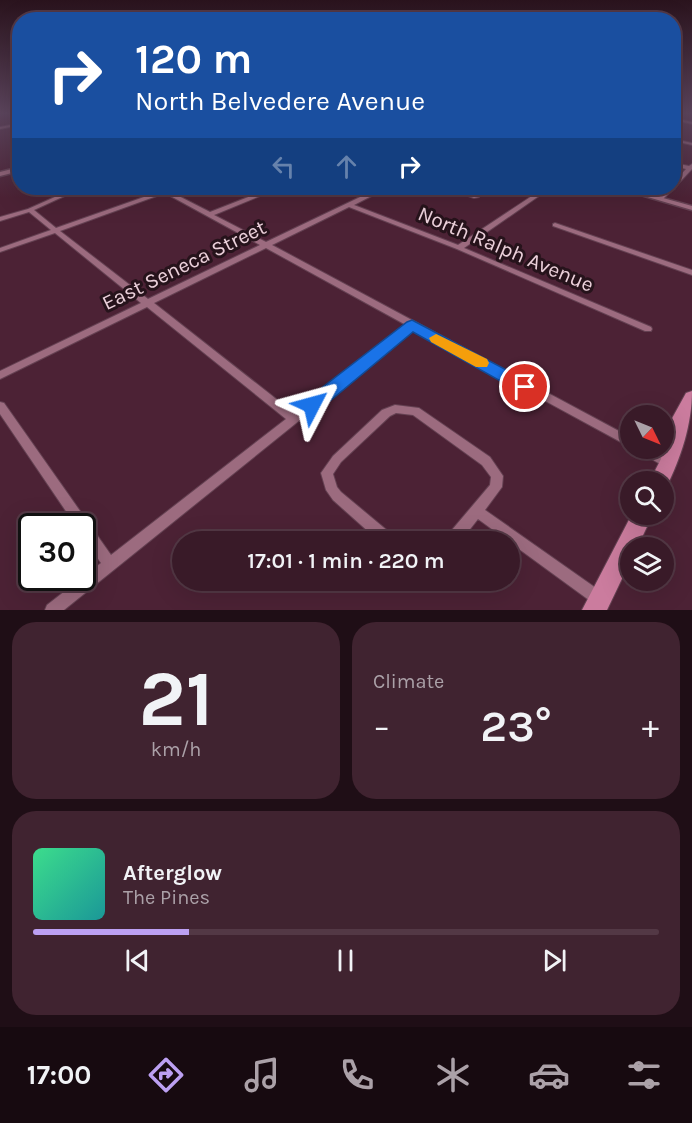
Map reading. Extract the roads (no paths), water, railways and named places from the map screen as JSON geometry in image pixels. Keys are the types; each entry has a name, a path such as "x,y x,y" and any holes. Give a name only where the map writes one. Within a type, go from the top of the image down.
{"main road":[{"path":"665,471 669,463 679,422 692,397"},
{"path":"597,607 638,525"}],"street":[{"path":"0,219 30,210 63,195"},
{"path":"0,250 148,195"},
{"path":"174,195 620,437"},
{"path":"208,215 258,195"},
{"name":"East Seneca Street","path":"0,375 369,195"},
{"path":"470,195 476,197"},
{"path":"459,248 537,195"},
{"path":"646,195 692,208"},
{"path":"660,199 664,195"},
{"name":"North Ralph Avenue","path":"349,205 459,248 648,329"},
{"path":"30,210 294,420"},
{"path":"555,225 692,273"},
{"path":"52,610 412,325"},
{"path":"0,406 110,565"},
{"path":"377,531 337,496 332,490 327,473 337,459 378,421 395,409 408,409 421,414 494,469 497,476 496,487 460,531"},
{"path":"662,459 669,463"},
{"path":"477,511 597,607"}]}
